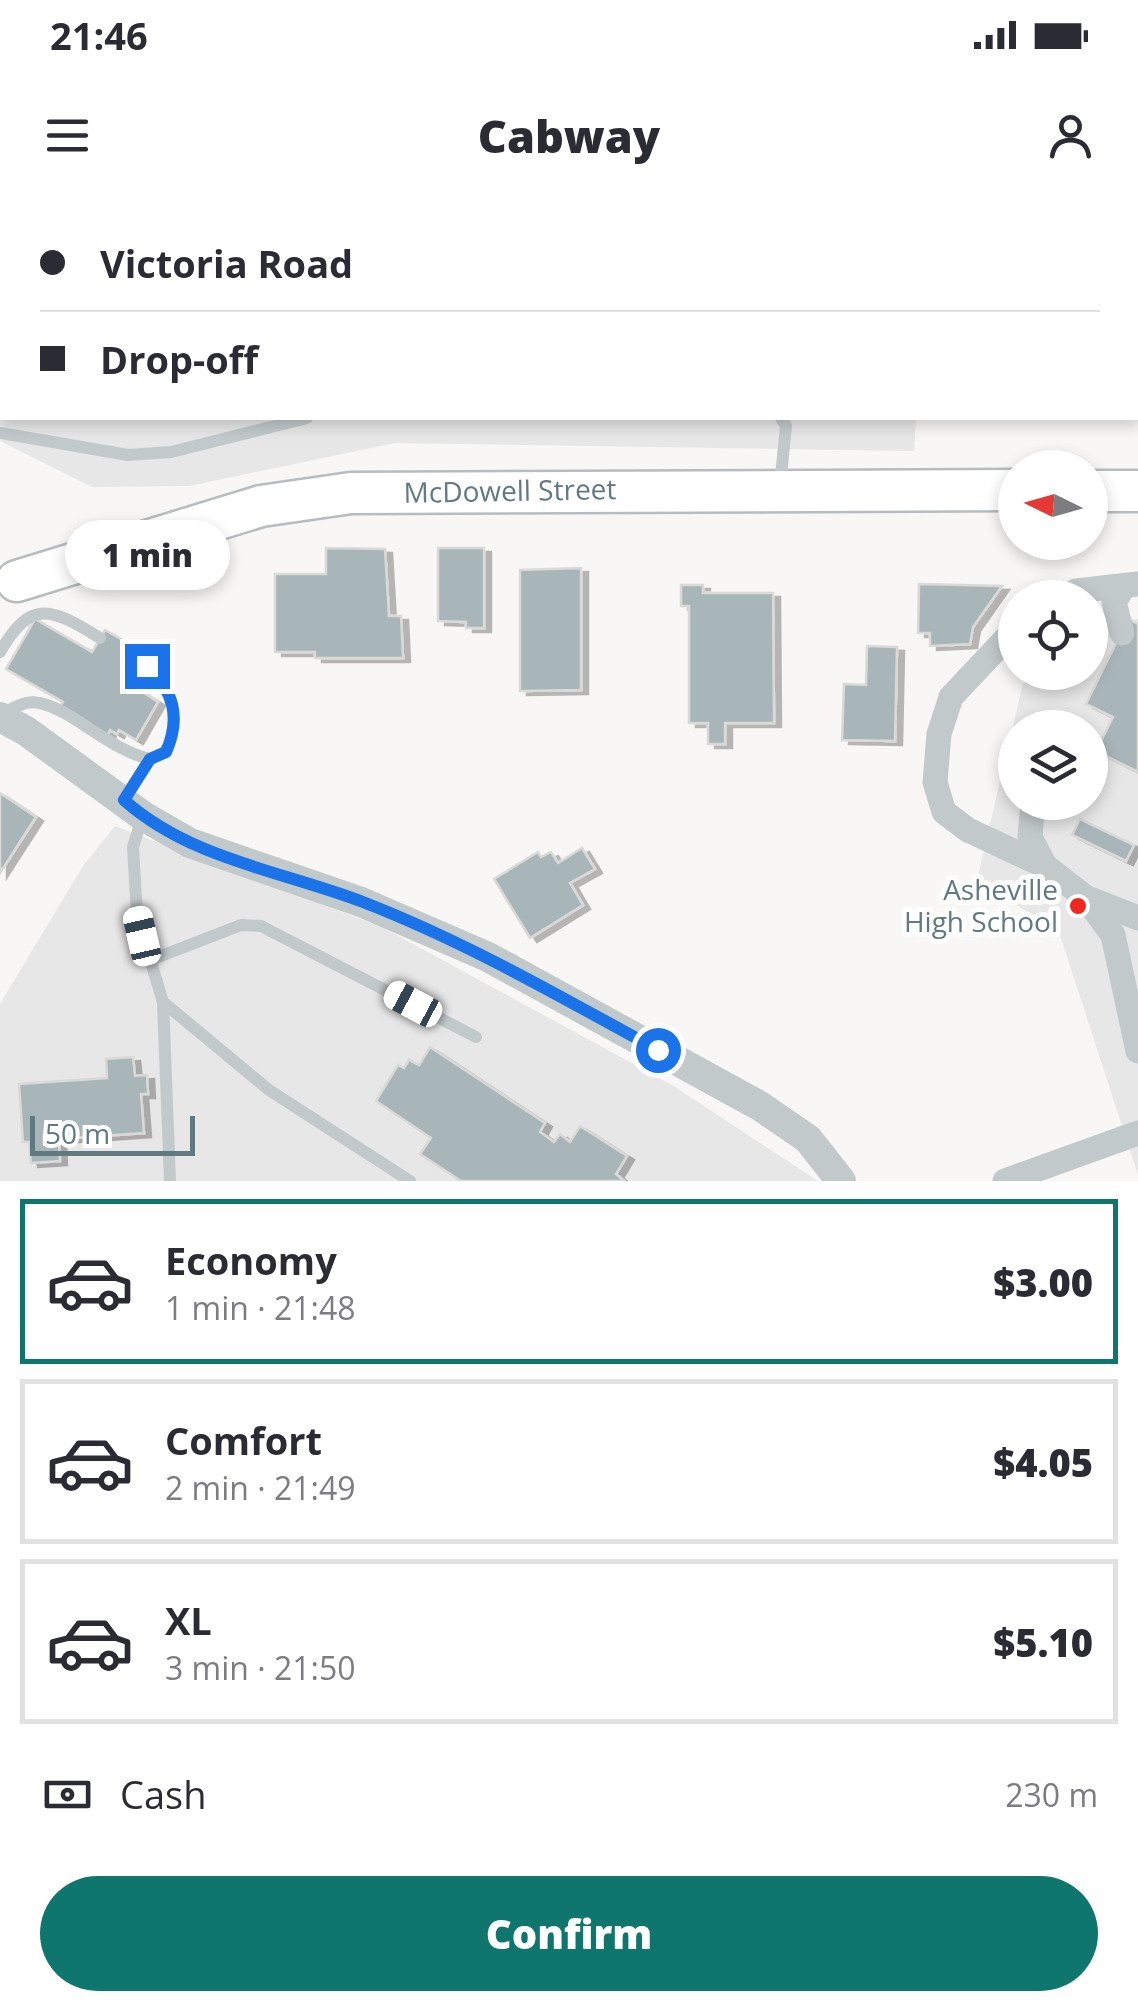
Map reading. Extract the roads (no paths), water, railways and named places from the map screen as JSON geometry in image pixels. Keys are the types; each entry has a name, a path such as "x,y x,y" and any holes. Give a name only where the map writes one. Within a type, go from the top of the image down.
{"main road":[{"name":"McDowell Street","path":"17,581 261,506 351,494 780,488 998,490"},
{"path":"1108,491 1138,491"}],"street":[{"path":"1122,633 1114,602 1131,585"},
{"path":"998,647 952,697 939,734 934,782 944,812 968,830 1045,866 1085,898 1113,935 1138,1051"},
{"path":"0,716 190,843 362,902 488,957 760,1106 808,1140 840,1181"},
{"path":"1031,820 1030,837 1045,866"},
{"path":"1085,898 1138,918"},
{"path":"1005,1181 1138,1133"}],"lane":[{"path":"0,433 128,456 171,452 298,420"},
{"path":"780,420 786,442 780,488"},
{"path":"0,652 19,620 29,614 56,617 100,638"},
{"path":"0,716 24,703 43,703 122,752 150,759 166,752 176,730 168,689 147,666"},
{"path":"150,759 134,808 133,847 137,916 163,1002 170,1181"},
{"path":"148,961 241,925 261,926 476,1037"},
{"path":"163,1002 269,1090 410,1181"}],"place":[{"name":"Asheville High School","path":"1078,906"}]}
